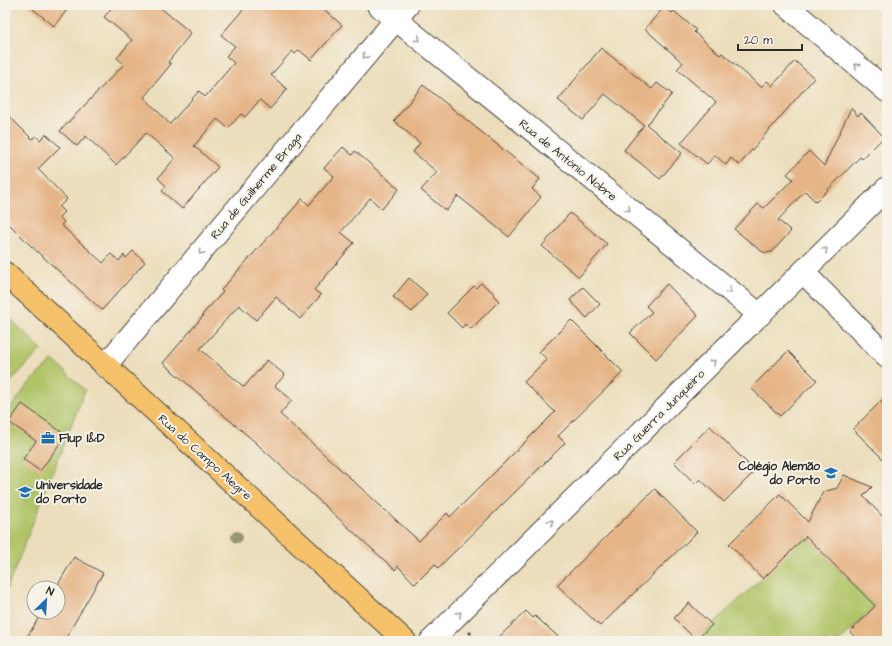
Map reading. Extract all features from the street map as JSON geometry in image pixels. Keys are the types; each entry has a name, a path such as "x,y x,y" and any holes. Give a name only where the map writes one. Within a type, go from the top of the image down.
{"main road":[{"name":"Rua do Campo Alegre","path":"5,273 405,641"}],"street":[{"name":"Rua de António Nobre","path":"378,5 402,13 760,315"},
{"path":"786,5 887,91"},
{"name":"Rua de Guilherme Braga","path":"105,366 402,13"},
{"name":"Rua Guerra Junqueiro","path":"431,641 887,188"},
{"path":"802,272 887,357"}],"path":[{"path":"468,636 468,632 479,641"}],"green space":[{"path":"5,314 42,349 12,380 5,391"},
{"name":"Universidade do Porto","path":"53,360 85,390 5,594 5,416 29,383"},
{"path":"806,536 875,606 840,641 695,641"}],"building":[{"path":"28,5 71,5 54,26"},
{"path":"114,5 157,5 191,33 168,62 171,64 144,97 170,124 199,91 205,97 234,63 226,56 235,46 221,35 247,5 319,5 342,25 311,60 299,50 295,54 292,51 271,75 287,89 270,109 260,100 245,117 241,114 228,128 217,119 194,146 218,167 182,209 162,191 166,186 158,178 175,158 146,133 116,165 86,136 77,146 60,131 124,64 117,58 132,40 104,17"},
{"path":"664,7 672,13 674,11 696,30 694,32 720,55 722,53 761,87 767,81 772,86 795,61 814,78 739,165 731,158 726,165 715,155 707,164 681,143 716,102 677,69 683,63 645,29"},
{"path":"601,48 652,89 657,83 672,94 647,125 682,153 660,179 624,150 644,125 605,94 583,120 558,100"},
{"path":"423,85 540,179 532,189 541,197 509,237 458,196 446,211 421,190 437,172 413,152 420,143 394,121"},
{"path":"851,108 858,116 861,113 884,137 862,159 860,157 816,202 805,191 778,220 791,231 772,252 766,253 761,251 734,229 758,204 764,208 793,179 787,174 809,151 824,166"},
{"path":"5,112 32,139 36,136 40,140 46,134 60,147 38,169 67,199 59,207 64,212 59,217 64,222 61,225 103,263 111,254 119,261 124,255 126,258 133,251 145,262 102,310 31,246 5,220"},
{"path":"343,147 352,155 355,151 399,189 382,209 370,198 341,232 354,243 314,290 321,295 300,319 276,297 256,320 239,305 200,349 244,387 267,360 285,375 275,386 292,400 280,414 419,541 447,513 450,517 555,412 524,382 547,359 539,352 571,320 623,372 558,436 565,443 438,568 435,564 415,584 398,566 395,570 255,442 163,363 223,292 221,290 302,199 309,205 334,176 324,168"},
{"path":"570,213 607,244 579,277 542,246"},
{"path":"409,278 427,294 412,312 393,297"},
{"path":"481,283 495,294 493,295 499,301 471,329 465,324 462,328 447,313 474,286 476,288"},
{"path":"667,284 698,316 656,359 630,333 652,312 646,306"},
{"path":"583,287 600,304 587,318 570,300"},
{"path":"788,351 817,380 780,416 751,388"},
{"path":"887,395 887,463 853,429"},
{"name":"Flup I&D","path":"22,404 66,435 40,471 23,459 36,441 9,422"},
{"path":"710,426 755,471 724,502 700,479 695,484 674,462"},
{"path":"844,475 872,487 863,496 887,521 887,641 859,641 850,632 875,606 806,536 763,579 729,544 780,494 808,522 823,492 837,488"},
{"path":"655,489 697,532 600,626 557,585"},
{"path":"74,557 103,573 64,641 25,641 37,620 66,620 66,580 61,580"},
{"path":"689,603 712,625 696,640 674,618"},
{"path":"526,611 533,618 535,616 563,641 495,641"}],"place":[{"name":"Flup I&D","path":"48,438"},
{"name":"Colégio Alemão do Porto","path":"831,473"},
{"name":"Universidade do Porto","path":"25,492"}]}
